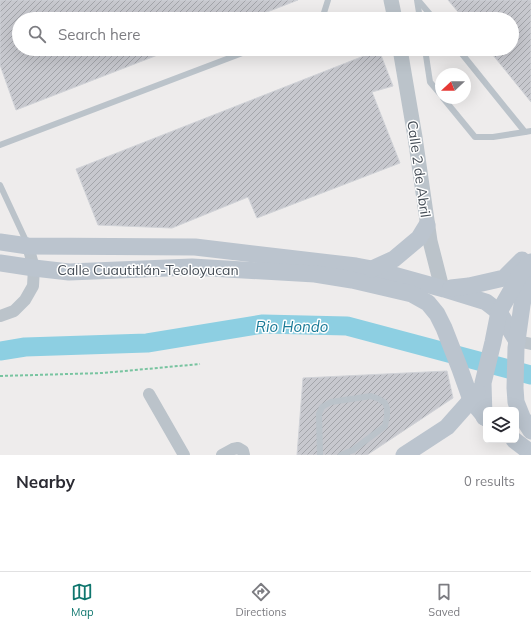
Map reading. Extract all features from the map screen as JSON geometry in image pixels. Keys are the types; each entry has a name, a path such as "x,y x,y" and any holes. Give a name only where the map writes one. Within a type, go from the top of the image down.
{"main road":[{"path":"372,269 394,258 419,238 427,225"},
{"name":"Calle Cuautitlán-Teoloyucan","path":"0,242 28,246 195,247 372,269 443,288 486,302 499,312 522,344"},
{"path":"443,288 469,286 504,278 531,252"},
{"path":"483,407 483,380 499,312 520,275 531,262"},
{"name":"Calle Cuautitlán-Teoloyucan","path":"0,263 69,272 192,267 315,274 352,280 412,294 428,303 437,314 460,369 483,410"},
{"path":"531,274 525,290 522,344 514,388 516,402 522,417 531,430"},
{"path":"404,455 447,427 483,410"},
{"path":"519,429 531,437"},
{"path":"518,443 531,453"}],"street":[{"path":"391,0 394,12"},
{"name":"Calle 2 de Abril","path":"401,56 415,137 427,225 443,288"},
{"path":"0,316 14,311 25,300 33,286 34,268 28,246"},
{"path":"149,394 184,455"},
{"path":"222,455 238,448 243,451 244,455"}],"lane":[{"path":"324,12 328,0"},
{"path":"418,0 419,12"},
{"path":"418,0 428,12"},
{"path":"0,145 235,56"},
{"path":"426,56 430,82 435,88"},
{"path":"464,56 528,132"},
{"path":"448,104 475,136 493,137 528,132"},
{"path":"0,185 28,246"},
{"path":"320,455 319,414 322,407 331,402 371,396 385,403 387,408 385,426 355,452 341,455"}],"path":[{"path":"0,376 103,373 200,364"}],"building":[{"path":"0,0 298,0 267,12 12,12 12,56 155,56 16,110 0,65"},
{"path":"448,0 531,0 531,102 494,56 519,56 519,12 458,12"},
{"path":"364,56 381,56 393,86 372,92 400,163 257,218 248,197 172,228 98,225 76,169"},
{"path":"447,371 453,398 367,455 297,455 303,378"}],"waterway":[{"name":"Rio Hondo","path":"0,351 25,347 147,343 263,324 347,326 531,375"}]}
